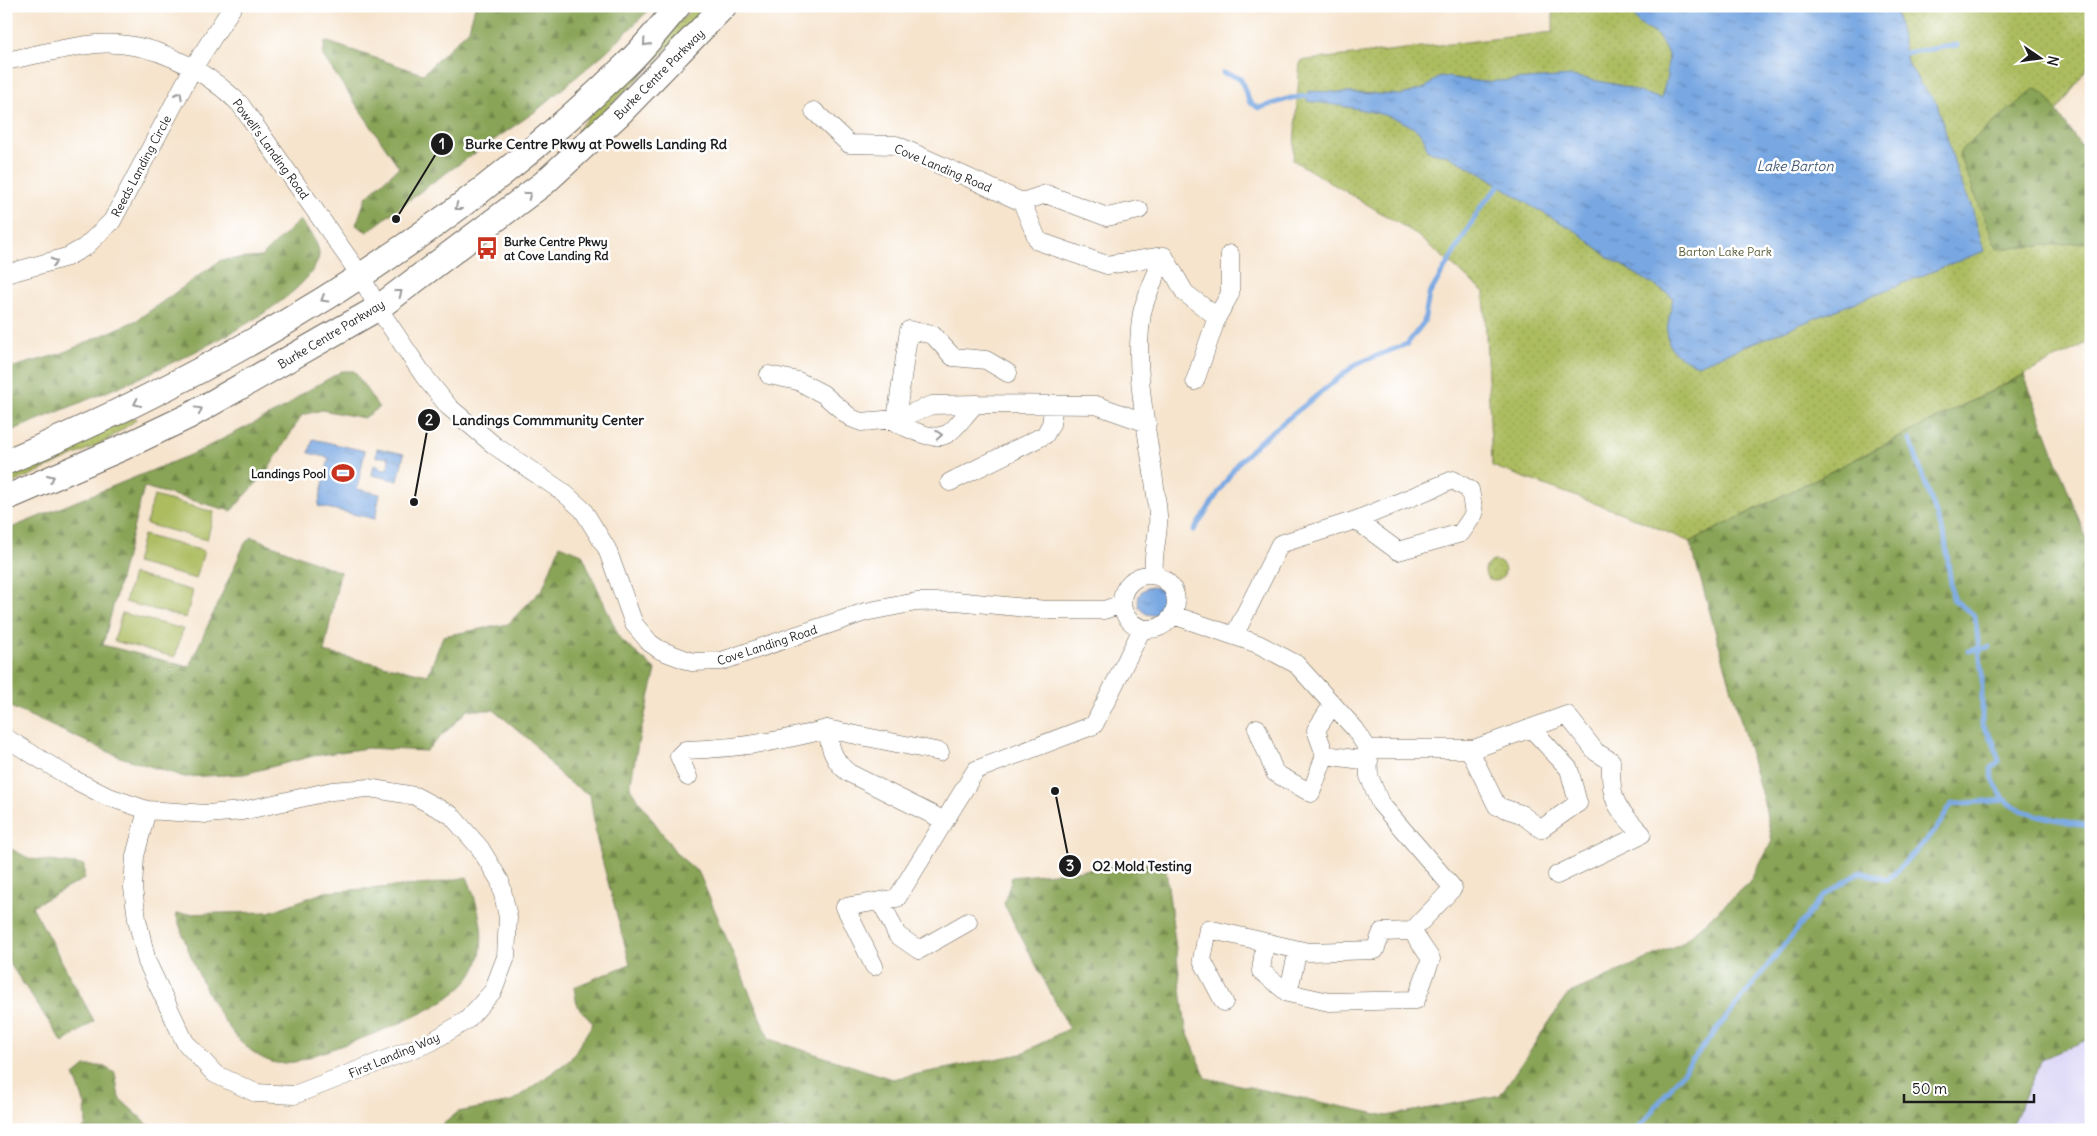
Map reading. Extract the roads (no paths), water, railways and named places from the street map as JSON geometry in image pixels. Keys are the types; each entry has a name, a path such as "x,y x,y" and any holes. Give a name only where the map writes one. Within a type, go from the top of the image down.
{"main road":[{"path":"6,462 157,394 214,364 361,276 444,218 517,161 627,64 678,6"},
{"name":"Burke Centre Parkway","path":"6,498 124,447 189,416 378,308 544,183 618,115 724,6"}],"street":[{"name":"Reeds Landing Circle","path":"6,274 67,258 100,235 119,211 193,68 233,6"},
{"name":"Powell's Landing Road","path":"6,61 96,44 128,45 154,50 193,68 223,88 240,104 361,276"},
{"name":"Cove Landing Road","path":"814,112 849,144 896,145 1022,202"},
{"path":"1139,210 1107,217 1046,194 1022,202 1038,241 1107,265 1164,256"},
{"path":"1195,381 1217,317 1230,294 1230,254"},
{"path":"1164,256 1185,293 1217,317"},
{"path":"1155,575 1152,567 1157,546 1159,517 1140,376 1140,339 1143,311 1164,256"},
{"name":"Cove Landing Road","path":"361,276 378,308 424,376 449,407 495,446 563,492 583,510 607,549 634,624 650,643 674,657 692,662 722,661 865,612 916,602 956,600 1065,610 1104,610 1122,604"},
{"path":"976,404 966,412 947,434 937,437 898,424 896,419 909,330 933,335 953,357 986,360 1008,373"},
{"path":"768,375 798,381 823,394 851,418 861,422 896,419 932,405 1054,404 1096,405 1147,423"},
{"path":"950,482 1045,435 1051,424 1054,404"},
{"path":"1234,636 1280,544 1356,520 1453,480 1470,490 1474,514 1461,533 1398,551 1356,520"},
{"path":"1147,575 1155,575 1162,578 1173,588 1177,602 1173,615 1166,624 1159,628 1142,629 1128,620 1122,604 1126,588 1131,581 1147,575"},
{"path":"1173,615 1258,644 1296,664 1333,704 1368,755 1370,776 1380,803 1453,888 1412,931 1382,932 1375,950 1308,952 1208,929 1202,960 1224,1002"},
{"path":"874,966 845,907 897,898 976,770 1094,725 1142,629"},
{"path":"1257,728 1275,773 1311,793 1325,755 1316,730 1333,704"},
{"path":"1325,755 1368,755 1469,749 1567,715 1596,752 1611,761 1611,786 1620,812 1642,834 1557,875"},
{"path":"1469,749 1497,806 1521,814 1541,828 1578,803 1569,769 1531,728"},
{"path":"827,729 831,752 838,765 849,774 945,821"},
{"path":"688,777 679,756 685,750 714,750 781,742 827,729 940,752"},
{"name":"First Landing Way","path":"6,738 99,792 147,810 208,814 242,811 332,791 369,788 415,796 451,815 480,848 500,881 508,917 507,947 506,957 493,992 467,1020 431,1042 294,1095 256,1093 215,1074 185,1042 145,954 137,919 133,888 134,856 147,810"},
{"path":"880,901 896,935 919,950 968,922"},
{"path":"1265,943 1261,971 1288,993 1329,1002 1416,1000 1431,959 1412,931"},
{"path":"1288,993 1298,950"}],"water":[{"name":"Lake Barton","path":"1628,6 1895,6 1907,62 1921,85 1937,103 1958,175 1972,208 1984,251 1698,365 1676,353 1670,346 1667,330 1673,297 1607,256 1576,231 1531,206 1483,174 1446,155 1427,151 1422,136 1414,128 1402,121 1369,111 1307,101 1308,91 1402,95 1425,88 1440,76 1483,82 1571,76 1619,85 1661,99 1667,76 1668,54 1658,36 1639,24"},
{"name":"Landings Pool","path":"313,439 365,451 357,489 380,494 375,519 318,506 329,458 309,453"},
{"path":"377,448 404,454 398,481 372,475 374,465 381,467 382,470 388,468 389,457 376,457"},
{"path":"1152,587 1162,591 1166,601 1162,611 1152,615 1142,611 1138,601 1142,591"}],"waterway":[{"path":"1905,53 1957,45"},
{"path":"1223,73 1240,78 1250,103 1259,108 1291,98 1308,96"},
{"path":"1194,530 1237,464 1259,442 1356,364 1407,344 1424,322 1429,295 1482,205 1499,186"},
{"path":"1910,440 1945,539 1953,599 1975,616 1982,674 1982,725 1993,741 1999,761 1991,769 1996,786 2008,803 2018,809 2091,827"},
{"path":"1968,651 1989,647"},
{"path":"1637,1130 1823,896 1860,872 1888,880 1935,831 1952,804 2006,800"}],"place":[{"name":"Burke Centre Pkwy at Powells Landing Rd","path":"396,219"},
{"name":"Burke Centre Pkwy at Cove Landing Rd","path":"487,248"},
{"name":"Landings Pool","path":"343,473"},
{"name":"Landings Commmunity Center","path":"414,502"},
{"name":"O2 Mold Testing","path":"1055,791"}],"park label":[{"name":"Barton Lake Park","path":"1725,251"}]}
